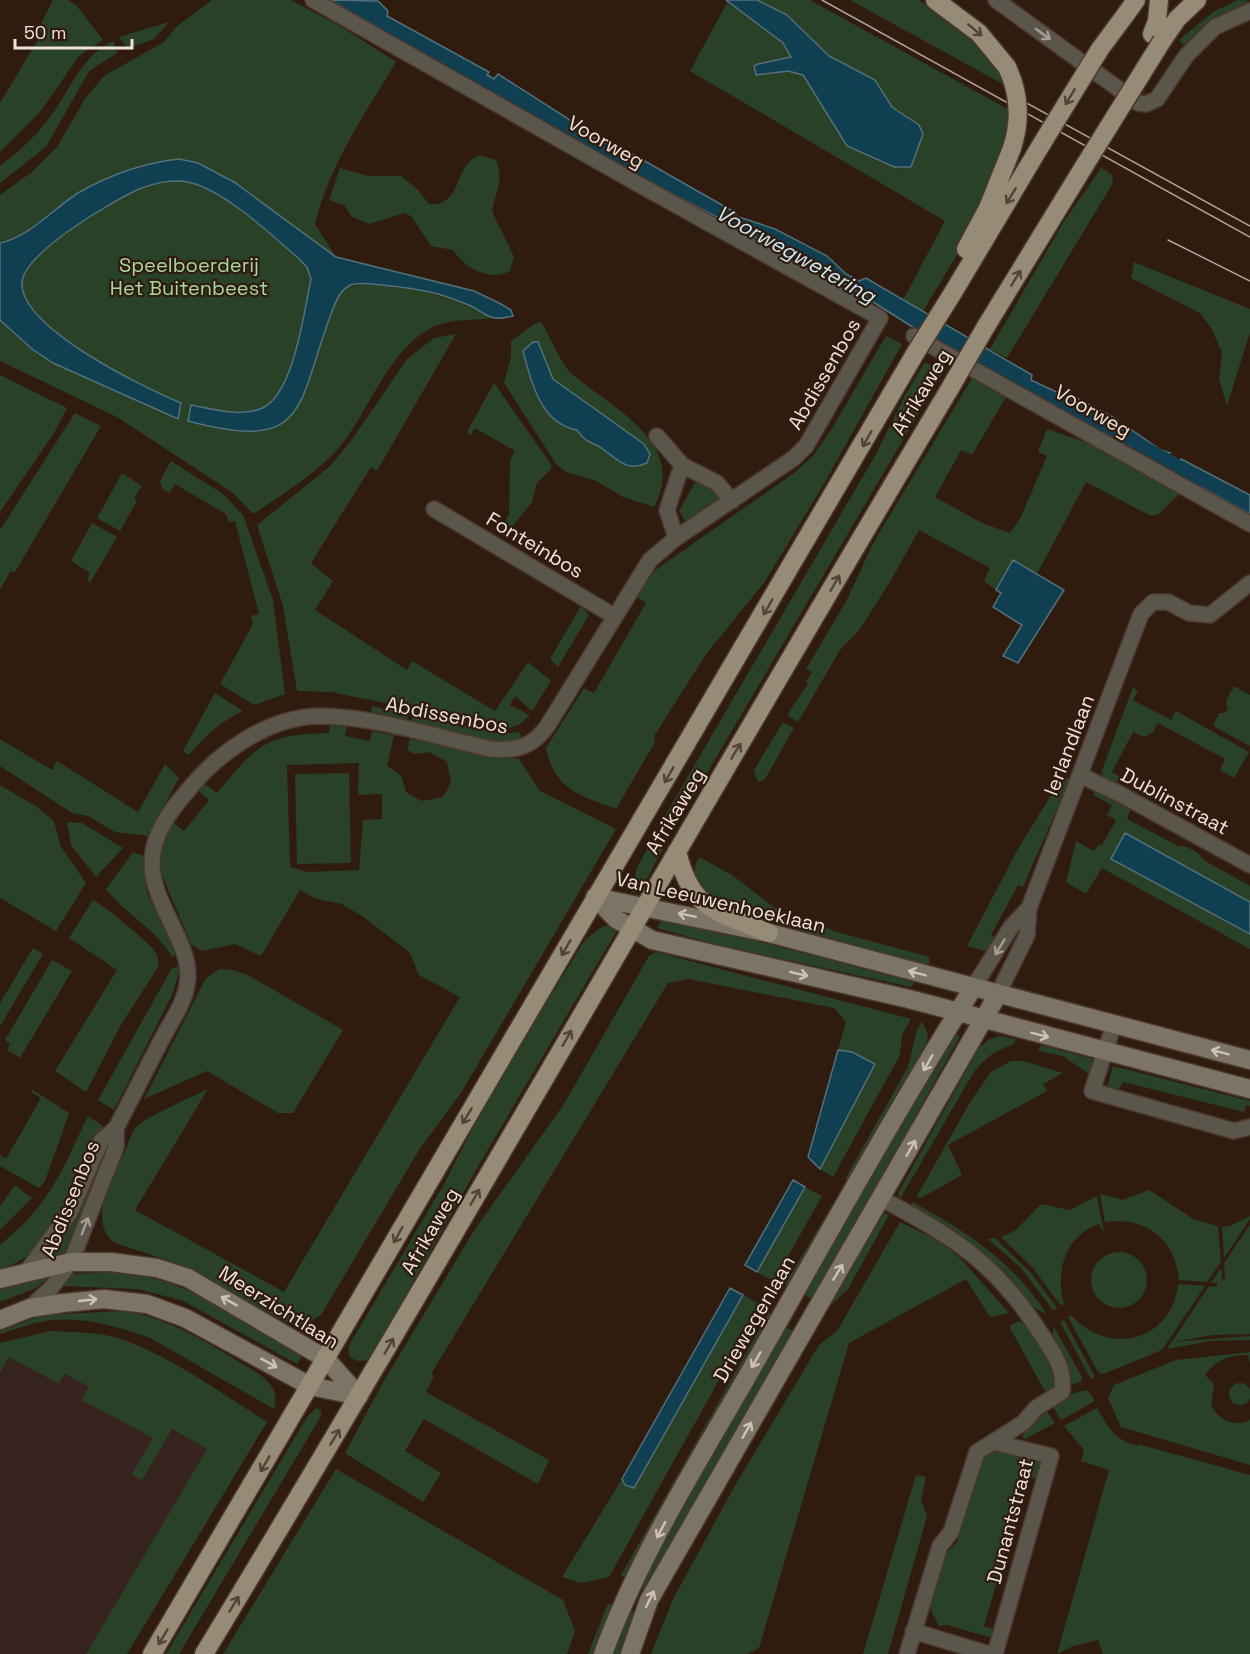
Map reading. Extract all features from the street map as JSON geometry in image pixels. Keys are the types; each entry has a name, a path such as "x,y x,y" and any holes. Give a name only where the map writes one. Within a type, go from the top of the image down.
{"main road":[{"path":"935,0 979,33 1007,67 1015,83 1018,99 1018,120 1012,148 988,208 960,259 954,291"},
{"path":"1157,37 1159,0"},
{"path":"1157,37 1197,0"},
{"name":"Afrikaweg","path":"152,1654 326,1359 915,344 954,291 1100,49 1131,7"},
{"name":"Afrikaweg","path":"204,1654 359,1396 631,928 949,390 1083,168 1112,117 1124,85 1157,37"},
{"path":"677,851 685,881 699,899 714,910 769,933"}],"street":[{"name":"Voorweg","path":"313,0 880,318"},
{"path":"996,0 1138,103 1146,104 1157,99 1186,56 1215,27 1250,11"},
{"name":"Abdissenbos","path":"27,1271 70,1212 101,1141 116,1128 183,999 188,985 186,960 153,877 153,851 160,829 172,809 204,772 234,747 274,725 320,716 363,720 491,749 507,750 529,746 538,740 650,560 675,538 794,458 806,447 880,318"},
{"name":"Voorweg","path":"915,344 1250,524"},
{"path":"657,436 682,465 717,483 732,501"},
{"path":"675,538 667,510 682,465"},
{"name":"Fonteinbos","path":"434,509 614,616"},
{"name":"Ierlandlaan","path":"998,994 1027,936 1029,908 1141,614 1153,602 1168,602 1189,614 1210,615 1250,583"},
{"name":"Dublinstraat","path":"1080,775 1120,794 1250,865"},
{"name":"Van Leeuwenhoeklaan","path":"595,897 769,933 1250,1060"},
{"name":"Van Leeuwenhoeklaan","path":"595,897 616,919 652,940 958,1013 1250,1089"},
{"name":"Ierlandlaan","path":"974,988 1011,927 1029,908"},
{"name":"Driewegenlaan","path":"603,1654 626,1597 662,1527 974,988"},
{"path":"630,1654 649,1600 998,994"},
{"path":"1114,1024 1092,1091 1234,1131 1250,1127"},
{"name":"Abdissenbos","path":"30,1308 51,1288 71,1262 116,1147 116,1128"},
{"name":"Dunantstraat","path":"882,1199 965,1247 1000,1277 1026,1310 1060,1364 1064,1380 1062,1392 1036,1408 1023,1423 977,1452 951,1532 940,1546 907,1654"},
{"name":"Meerzichtlaan","path":"0,1279 71,1262 111,1262 157,1268 188,1278 326,1359 359,1396"},
{"path":"0,1320 30,1308 104,1299 147,1304 185,1318 310,1386 359,1396"},
{"name":"Dunantstraat","path":"993,1442 1051,1456 995,1654"},
{"path":"913,1631 988,1654"}],"shaded area":[{"path":"9,1357 59,1384 65,1374 208,1449 86,1654 0,1654 0,1373"}],"green space":[{"path":"53,0 68,0 76,5 103,40 79,56 40,112 0,152 0,103 42,33 38,30"},
{"name":"Speelboerderij Het Buitenbeest","path":"212,0 291,0 342,27 396,62 360,121 329,181 315,224 336,257 340,293 354,286 372,283 394,285 440,296 495,318 449,322 430,329 413,341 398,357 337,450 308,477 253,514 233,493 117,417 0,361 0,195 32,172 57,147 85,99 104,76 164,42 176,27"},
{"path":"757,0 810,0 1011,111 1005,148 960,250 923,311 903,300 945,221 690,71 728,1 783,43 791,57 754,66 756,75 788,71 803,75 847,146 880,162 903,169 908,116 892,107 875,80 829,56"},
{"path":"850,0 919,0 969,33 999,68 1010,88"},
{"path":"1238,0 1250,1 1215,17 1185,46 1179,40 1213,12"},
{"path":"169,22 154,39 128,49 119,37"},
{"path":"110,42 114,42 117,53 89,71 46,147 0,183 0,166 37,133 90,58"},
{"path":"479,155 496,160 498,167 499,186 492,211 514,257 510,271 502,274 486,274 478,271 458,257 453,250 431,246 411,216 405,213 369,224 352,217 344,205 329,200 340,168 368,176 401,176 418,190 429,204 440,203 453,193 465,168"},
{"path":"1101,168 1112,175 1113,183 1007,358 990,349 1063,223"},
{"path":"1134,262 1250,309 1250,332 1227,406 1219,379 1222,352 1211,328 1200,313 1131,278"},
{"path":"541,322 563,363 571,373 624,413 653,445 661,463 662,484 654,507 623,497 596,481 566,472 556,464 504,383 511,357 511,341 534,324"},
{"path":"456,334 377,471 371,467 311,563 333,581 315,610 407,670 412,661 495,711 528,662 551,681 532,711 515,696 510,705 530,715 519,725 509,728 331,692 297,691 283,606 257,525 329,467 351,441 407,359 434,338"},
{"path":"886,336 902,344 821,489 764,583 707,653 654,736 655,742 616,809 570,789 556,773 546,748 584,688 594,693 646,603 637,597 654,571 794,473 813,456 831,430"},
{"path":"925,362 943,372 673,831 659,826 876,454 904,397"},
{"path":"0,375 67,408 54,433 0,512"},
{"path":"972,378 1006,397 972,455 961,450 935,497 982,523 1010,533 1021,517 1047,456 1038,452 1047,429 1088,443 1179,494 1159,514 1151,516 1086,482 1037,574 1013,560 996,590 984,581 990,568 919,530 891,580 860,629 840,650 798,722 787,715 808,684 806,682 812,672 806,669 847,600 872,545"},
{"path":"494,383 551,464 551,469 537,483 532,502 505,536 499,533 509,514 510,460 515,451 475,428 471,435 467,432"},
{"path":"75,413 101,426 15,572 11,571 0,589 0,530"},
{"path":"171,461 223,494 243,515 273,600 285,694 254,705 220,684 253,624 251,616 259,614 235,521 229,522 226,514 175,484 169,493 162,488 160,481"},
{"path":"122,473 142,486 134,498 137,501 120,531 97,518"},
{"path":"696,481 727,498 687,524 679,511"},
{"path":"92,523 117,537 90,583 87,580 90,573 71,561"},
{"path":"581,606 589,615 558,667 550,659"},
{"path":"1234,686 1250,695 1250,746 1213,726 1219,713 1224,713 1228,709 1226,701"},
{"path":"1133,687 1138,691 1133,700 1171,720 1176,711 1249,752 1234,778 1220,770 1225,759 1158,723 1153,732 1144,737 1133,732 1112,772 1122,778 1117,782 1107,780 1101,773"},
{"path":"215,693 243,711 213,730 189,755 183,751"},
{"path":"372,706 408,714 407,724 370,716"},
{"path":"413,715 502,734 519,732 522,738 500,743 411,725"},
{"path":"783,722 794,728 765,779 758,783 754,770"},
{"path":"330,723 347,725 345,736 370,741 372,731 394,735 387,766 401,775 406,792 422,801 443,797 451,782 447,762 430,752 415,754 407,750 410,739 519,759 540,791 616,829 461,1093 419,1150 321,1315 304,1325 287,1323 185,1266 115,1243 107,1234 102,1211 109,1186 137,1126 208,1089 135,1210 284,1292 460,997 419,975 410,953 365,918 342,904 316,899 300,890 261,956 235,944 202,951 191,944 159,868 161,844 173,822 184,831 209,800 199,791 205,784 217,793 242,764 264,746 290,736 329,733","holes":["359,763 358,795 382,794 382,819 363,820 359,870 308,872 290,867 287,765"]},
{"path":"0,739 52,770 57,761 138,812 165,764 179,778 148,836 115,832 88,816 72,813 0,766"},
{"path":"349,773 351,863 297,864 295,774"},
{"path":"1062,777 1070,779 1023,887 1018,885 991,935 997,939 990,952 967,946 1018,849"},
{"path":"0,785 37,807 54,821 61,847 86,883 56,931 0,898"},
{"path":"1096,790 1104,795 1111,792 1129,803 1131,809 1127,819 1178,846 1187,847 1198,853 1205,861 1250,886 1250,902 1125,833 1111,859 1250,934 1250,949 1102,868 1086,894 1066,882 1076,841 1094,851 1099,844 1102,845 1116,820 1107,815 1112,805 1093,795"},
{"path":"67,822 82,823 123,848 96,877 71,845"},
{"path":"651,841 664,847 640,891 631,893 637,868"},
{"path":"133,852 143,856 147,893 177,954 172,957 158,938 106,889"},
{"path":"699,857 732,875 775,908 837,932 930,957 928,967 834,941 720,903 707,895 698,884 695,872"},
{"path":"93,900 155,951 158,967 122,1023 86,1092 55,1071 117,970 69,938"},
{"path":"663,917 915,982 911,987 714,944 657,928"},
{"path":"612,924 616,932 476,1170 370,1359 361,1361 349,1356 349,1345 444,1184 493,1088 585,940 600,928"},
{"path":"33,948 43,954 0,1026 0,1003"},
{"path":"656,952 911,1019 902,1035 900,1055 833,1177 820,1169 875,1064 852,1052 838,1050 846,1022 834,1008 689,979 668,983 431,1374 434,1376 426,1392 549,1460 538,1484 424,1419 405,1451 441,1473 423,1502 345,1453 382,1384 475,1229 564,1104 649,956"},
{"path":"52,960 72,971 20,1058 7,1050 10,1044 5,1040"},
{"path":"181,966 172,995 114,1110 98,1100 172,968"},
{"path":"219,969 233,970 248,975 343,1030 293,1113 278,1113 207,1071 144,1099 206,978"},
{"path":"922,1021 928,1035 926,1046 850,1180 845,1179 908,1067 917,1030"},
{"path":"955,1033 960,1036 814,1300 803,1294"},
{"path":"1000,1036 1016,1039 1014,1044 995,1052 985,1060 972,1075 900,1199 898,1193 978,1049 988,1040"},
{"path":"1041,1045 1093,1059 1089,1074 1063,1056 1038,1051"},
{"path":"1011,1061 1023,1061 1063,1073 1043,1084 1047,1091 948,1145 962,1175 921,1198 917,1196 970,1102 991,1072"},
{"path":"1113,1066 1250,1101 1250,1106 1246,1105 1244,1112 1123,1082 1118,1091 1107,1087"},
{"path":"33,1090 69,1113 45,1181 39,1188 0,1166 0,1155 6,1159 41,1098 31,1092"},
{"path":"88,1116 104,1127 80,1165 53,1227 40,1245 23,1259 0,1269 0,1245 31,1216 43,1201 61,1171"},
{"path":"108,1144 110,1150 65,1254 48,1256 69,1228 103,1150"},
{"path":"15,1185 32,1198 0,1230 0,1206"},
{"path":"805,1187 822,1196 774,1281 757,1272"},
{"path":"1149,1190 1195,1220 1218,1226 1221,1262 1207,1282 1179,1280 1177,1266 1165,1242 1145,1227 1120,1221 1105,1222 1100,1194 1123,1200"},
{"path":"1097,1196 1104,1232 1099,1224 1087,1230 1078,1237 1065,1256 1061,1280 1064,1304 1061,1306 1033,1268 1001,1237 1016,1230 1041,1204 1070,1210"},
{"path":"913,1202 970,1237 1003,1262 1046,1313 1029,1303 1007,1274 984,1255 910,1208"},
{"path":"833,1204 836,1207 789,1288 785,1284"},
{"path":"883,1212 889,1215 848,1289 829,1307"},
{"path":"1250,1216 1224,1258 1222,1227 1230,1226"},
{"path":"900,1222 939,1241 959,1257 1009,1313 990,1317 966,1279 849,1343 759,1648 747,1654 651,1654 673,1599 733,1489 819,1345 837,1331"},
{"path":"1250,1225 1250,1334 1213,1335 1173,1342 1250,1336 1250,1340 1211,1341 1167,1349 1209,1286 1217,1287 1217,1283 1211,1283 1221,1268 1222,1280 1225,1280 1224,1263"},
{"path":"995,1238 1032,1274 1057,1308 1053,1310 1021,1268 988,1239"},
{"path":"1114,1252 1124,1252 1139,1260 1145,1269 1147,1280 1145,1291 1139,1300 1124,1308 1114,1308 1103,1303 1096,1296 1091,1285 1091,1275 1096,1264 1103,1257"},
{"path":"110,1272 156,1279 195,1293 232,1312 303,1355 297,1364 183,1301 138,1289 63,1286 73,1274"},
{"path":"50,1276 36,1288 0,1302 0,1290"},
{"path":"1178,1284 1205,1286 1162,1350 1103,1374 1098,1372 1068,1317 1071,1315 1086,1328 1102,1336 1120,1339 1136,1337 1151,1330 1164,1319 1173,1304"},
{"path":"743,1295 761,1305 609,1577 581,1583 562,1577 622,1479 626,1485 634,1488"},
{"path":"123,1311 176,1327 210,1344 258,1373 273,1388 274,1409 150,1338 115,1327 91,1321 66,1319 33,1324 0,1334 0,1331 43,1315"},
{"path":"769,1312 772,1317 625,1576 620,1577"},
{"path":"1064,1320 1095,1377 1091,1379 1060,1322"},
{"path":"1019,1321 1031,1331 1049,1362 1054,1382 1053,1388 1046,1393 1009,1326"},
{"path":"785,1327 797,1333 647,1591 637,1588 683,1503"},
{"path":"1054,1327 1082,1377 1081,1382 1070,1385 1068,1370 1054,1342"},
{"path":"50,1331 105,1335 125,1340 188,1372 267,1422 127,1654 86,1654 207,1449 172,1429 142,1480 132,1474 153,1438 82,1400 89,1387 65,1374 59,1384 9,1357 0,1373 0,1343"},
{"path":"1250,1352 1250,1365 1248,1355 1235,1356 1218,1362 1205,1375 1214,1384 1211,1406 1223,1419 1233,1423 1250,1420 1250,1465 1121,1427 1108,1398 1114,1385 1176,1360"},
{"path":"1240,1383 1248,1386 1251,1394 1248,1402 1240,1405 1232,1402 1229,1394 1232,1386"},
{"path":"1087,1390 1095,1401 1061,1420 1053,1407 1066,1395"},
{"path":"316,1408 321,1410 321,1416 179,1654 166,1654 307,1417"},
{"path":"1097,1408 1113,1432 1123,1440 1250,1475 1250,1654 1103,1654 1098,1640 1073,1646 1057,1654 1109,1470 1081,1461 1084,1450 1064,1426"},
{"path":"1046,1410 1055,1423 1025,1439 1022,1437 1024,1433"},
{"path":"997,1446 1037,1458 1042,1469 1039,1480 1027,1477 984,1626 996,1630 992,1638 947,1625 939,1626 930,1608 946,1553 957,1542 980,1467 987,1453"},
{"path":"336,1469 563,1600 575,1631 567,1654 223,1654"},
{"path":"916,1475 926,1477 921,1500 927,1516 888,1654 863,1654"},
{"path":"608,1603 613,1606 594,1654 588,1654"},
{"path":"629,1610 638,1613 623,1654 612,1654"}],"water":[{"path":"330,0 378,1 388,11 387,16 489,72 487,75 494,79 498,74 567,118 589,136 622,148 736,213 736,216 775,229 827,256 846,274 859,281 866,278 1032,375 1031,380 1069,398 1075,397 1118,420 1116,427 1123,424 1161,450 1170,453 1161,466 936,342 848,286 585,148"},
{"path":"726,0 757,0 787,15 829,56 875,80 892,107 919,125 923,134 911,167 894,167 847,146 803,75 788,71 756,75 754,66 791,57 783,43"},
{"path":"179,159 198,163 234,182 336,257 474,291 511,310 513,316 492,317 456,300 419,290 371,284 351,285 343,290 336,302 311,375 292,415 277,426 256,431 227,429 188,421 191,405 226,412 243,412 260,409 272,401 281,388 296,352 311,279 307,267 296,256 231,203 202,186 170,181 139,189 90,216 36,258 26,272 22,284 27,301 42,319 63,337 115,371 181,403 178,419 53,363 32,349 0,320 0,243 21,235 78,193 102,181 140,167"},
{"path":"533,342 538,342 553,379 644,444 650,454 647,463 634,466 624,464 587,441 577,430 554,419 546,411 534,388 523,351"},
{"path":"1181,459 1250,495 1250,514 1176,473"},
{"path":"1013,560 1064,590 1018,663 1003,656 1022,625 993,607 1001,593 996,590"},
{"path":"1125,833 1250,902 1250,934 1111,859"},
{"path":"838,1050 852,1052 875,1064 820,1169 808,1157"},
{"path":"793,1180 805,1187 757,1272 745,1265"},
{"path":"730,1288 743,1295 634,1488 625,1485 622,1479"}],"waterway":[{"name":"Voorwegwetering","path":"1146,450 1197,478"}],"tram line":[{"path":"822,0 1250,237"},
{"path":"1014,96 1250,226"},
{"path":"1168,240 1250,281"}]}
